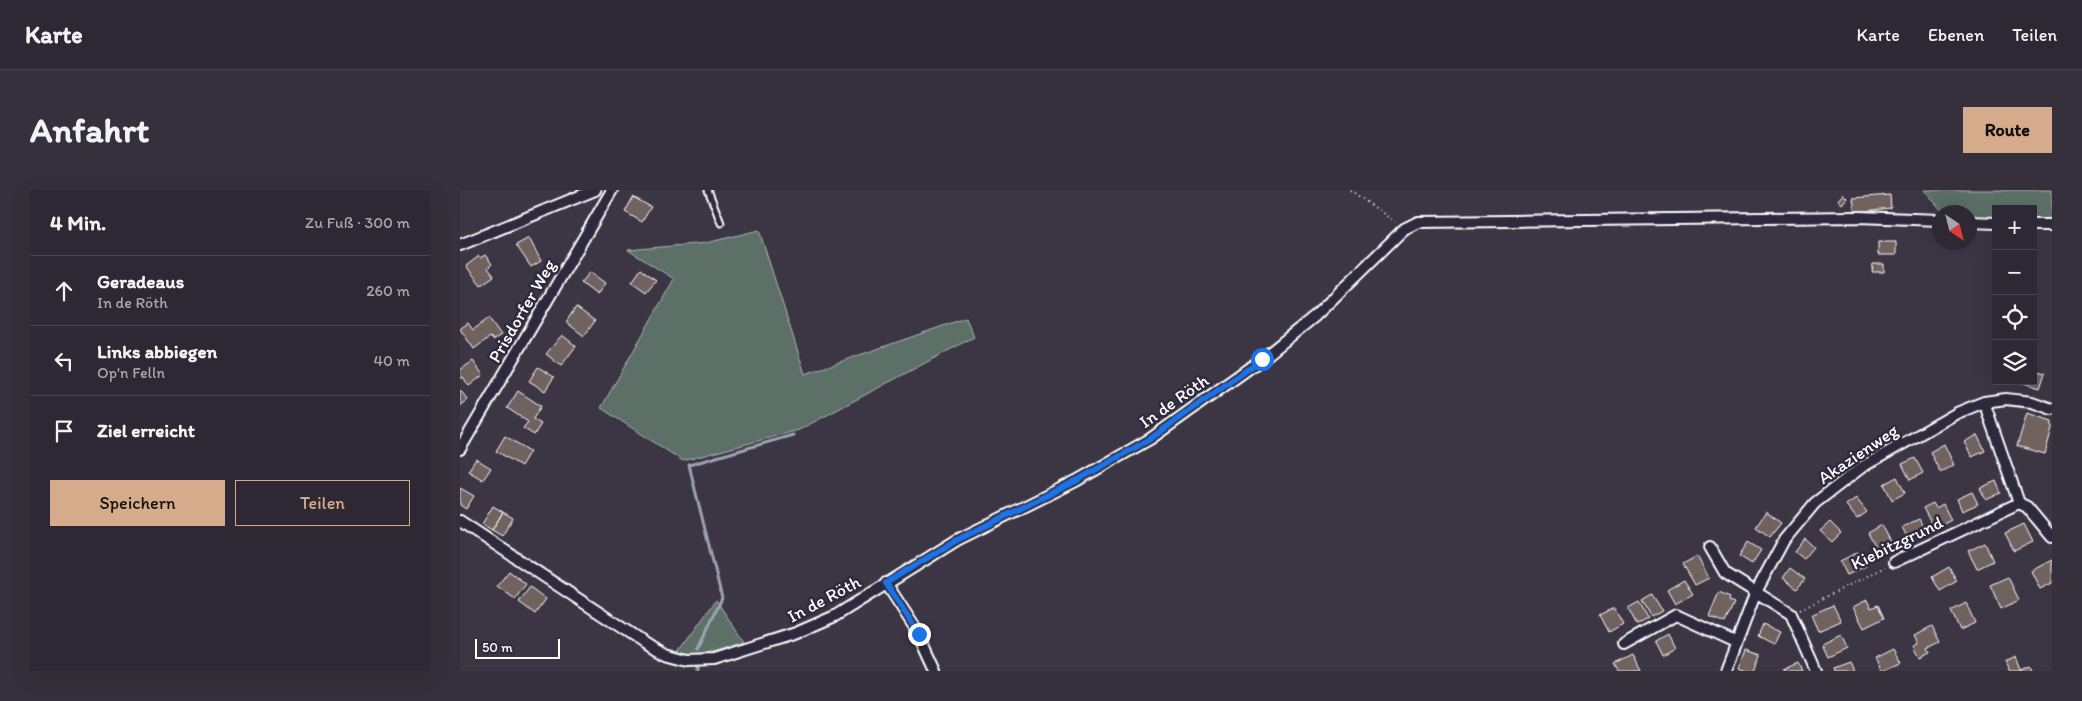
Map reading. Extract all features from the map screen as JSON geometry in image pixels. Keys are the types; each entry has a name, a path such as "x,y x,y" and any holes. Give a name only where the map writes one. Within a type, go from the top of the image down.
{"street":[{"path":"460,245 595,190"},
{"path":"598,190 610,193"},
{"name":"Prisdorfer Weg","path":"460,449 610,193"},
{"name":"In de Röth","path":"460,521 646,643 667,654 689,660 714,659 796,633 834,616 957,540 1076,481 1150,439 1262,359 1315,316 1404,229 1418,222 1858,217 1932,220"},
{"path":"1977,222 1992,223"},
{"path":"2037,225 2052,226"},
{"name":"Akazienweg","path":"1726,671 1756,592 1784,540 1815,503 1862,467 1957,413 1984,402 2006,399 2032,402 2052,409"},
{"path":"1984,402 2019,503 2026,507 2052,537"},
{"name":"Kiebitzgrund","path":"1894,562 2019,503"},
{"path":"1710,547 1724,573 1791,614 1816,671"},
{"path":"886,583 919,634 936,671"},
{"path":"1624,644 1676,615 1736,642"}],"lane":[{"path":"708,190 721,223"}],"path":[{"path":"1350,190 1404,229"},
{"name":"Kiebitzgrund","path":"1791,614 1894,562"}],"green space":[{"path":"1924,190 2052,190 2052,221 2037,220 2037,205 1992,205 1992,219 1977,218 1977,205 1937,205"},
{"path":"759,230 805,374 966,318 974,337 799,430 683,461 601,408 674,279 628,250 706,243"},
{"path":"716,600 744,642 704,653 679,652"}],"building":[{"path":"1843,194 1847,198 1842,204 1838,200"},
{"path":"1890,195 1891,208 1855,212 1853,198"},
{"path":"633,197 651,207 642,222 625,212"},
{"path":"529,238 541,261 531,267 516,245"},
{"path":"1878,242 1896,242 1896,255 1878,255"},
{"path":"485,255 492,264 488,268 494,276 481,285 466,266 479,256 480,258"},
{"path":"1873,264 1884,264 1884,272 1872,272"},
{"path":"641,269 656,280 646,292 632,282"},
{"path":"590,272 605,283 597,295 581,283"},
{"path":"576,307 595,321 584,336 566,322"},
{"path":"489,318 501,335 493,340 490,337 474,349 460,329 468,323 473,330"},
{"path":"562,335 576,346 561,366 546,354"},
{"path":"473,361 483,375 469,386 463,377 460,379 460,370"},
{"path":"538,367 554,377 545,391 529,381"},
{"path":"2037,371 2045,373 2040,388 2030,385 2037,385"},
{"path":"460,390 468,400 460,406"},
{"path":"518,391 541,406 533,419 541,424 534,435 523,428 528,422 507,408"},
{"path":"2027,413 2052,421 2045,454 2017,446"},
{"path":"1977,435 1985,451 1972,457 1964,442"},
{"path":"505,436 530,451 521,466 496,451"},
{"path":"1944,444 1954,465 1940,472 1930,452"},
{"path":"1915,458 1923,473 1910,480 1902,464"},
{"path":"476,459 491,468 483,480 468,471"},
{"path":"1897,477 1905,493 1892,500 1884,484"},
{"path":"1996,481 2001,493 1986,500 1980,488"},
{"path":"460,488 474,496 466,509 460,505"},
{"path":"1972,492 1978,504 1962,511 1957,499"},
{"path":"1856,498 1867,512 1857,519 1846,505"},
{"path":"1933,503 1936,508 1943,504 1951,520 1934,529 1923,508"},
{"path":"493,506 503,512 492,530 482,524"},
{"path":"503,512 513,518 502,536 492,530"},
{"path":"1766,512 1781,523 1770,537 1756,527"},
{"path":"1919,519 1926,532 1909,541 1902,527"},
{"path":"1830,522 1841,533 1832,542 1820,531"},
{"path":"2024,524 2033,542 2014,551 2005,533"},
{"path":"1882,525 1891,542 1877,550 1868,533"},
{"path":"1805,539 1814,547 1804,559 1795,552"},
{"path":"1748,542 1761,550 1752,564 1739,556"},
{"path":"1985,543 1993,561 1977,569 1968,551"},
{"path":"1858,552 1866,566 1847,575 1840,561"},
{"path":"1697,556 1709,578 1695,585 1683,564"},
{"path":"2052,560 2052,583 2040,589 2031,571"},
{"path":"1949,567 1957,581 1940,591 1932,577"},
{"path":"1790,568 1805,579 1797,589 1783,578"},
{"path":"509,571 526,584 515,599 497,586"},
{"path":"2008,577 2019,600 2001,609 1990,585"},
{"path":"1684,580 1693,594 1675,604 1667,590"},
{"path":"530,587 546,599 535,614 519,602"},
{"path":"1719,592 1730,597 1729,601 1734,603 1725,623 1709,616"},
{"path":"1652,595 1662,611 1651,617 1642,601"},
{"path":"1867,600 1871,608 1878,605 1884,618 1864,628 1853,607"},
{"path":"1639,602 1648,619 1637,625 1628,608"},
{"path":"1966,603 1975,623 1960,630 1951,611"},
{"path":"1833,605 1841,621 1818,631 1811,615"},
{"path":"1614,608 1623,624 1609,632 1600,615"},
{"path":"1763,624 1780,632 1774,644 1758,636"},
{"path":"1932,626 1940,642 1928,648 1930,652 1920,657 1914,645 1919,643 1915,635"},
{"path":"1668,634 1675,648 1663,655 1656,641"},
{"path":"1841,635 1847,648 1828,657 1822,644"},
{"path":"1893,649 1901,663 1882,671 1875,658"},
{"path":"1746,650 1761,655 1755,671 1739,668"},
{"path":"1633,655 1641,671 1619,671 1615,664"},
{"path":"2016,657 2021,670 2031,666 2033,671 2009,671 2005,662"},
{"path":"1849,662 1853,671 1834,671 1833,668"},
{"path":"1798,663 1802,671 1785,671 1784,669"}],"waterway":[{"path":"698,649 722,598 689,465 793,435"}],"route":[{"path":"919,634 886,583 957,540 1076,481 1150,439 1262,359"}]}
